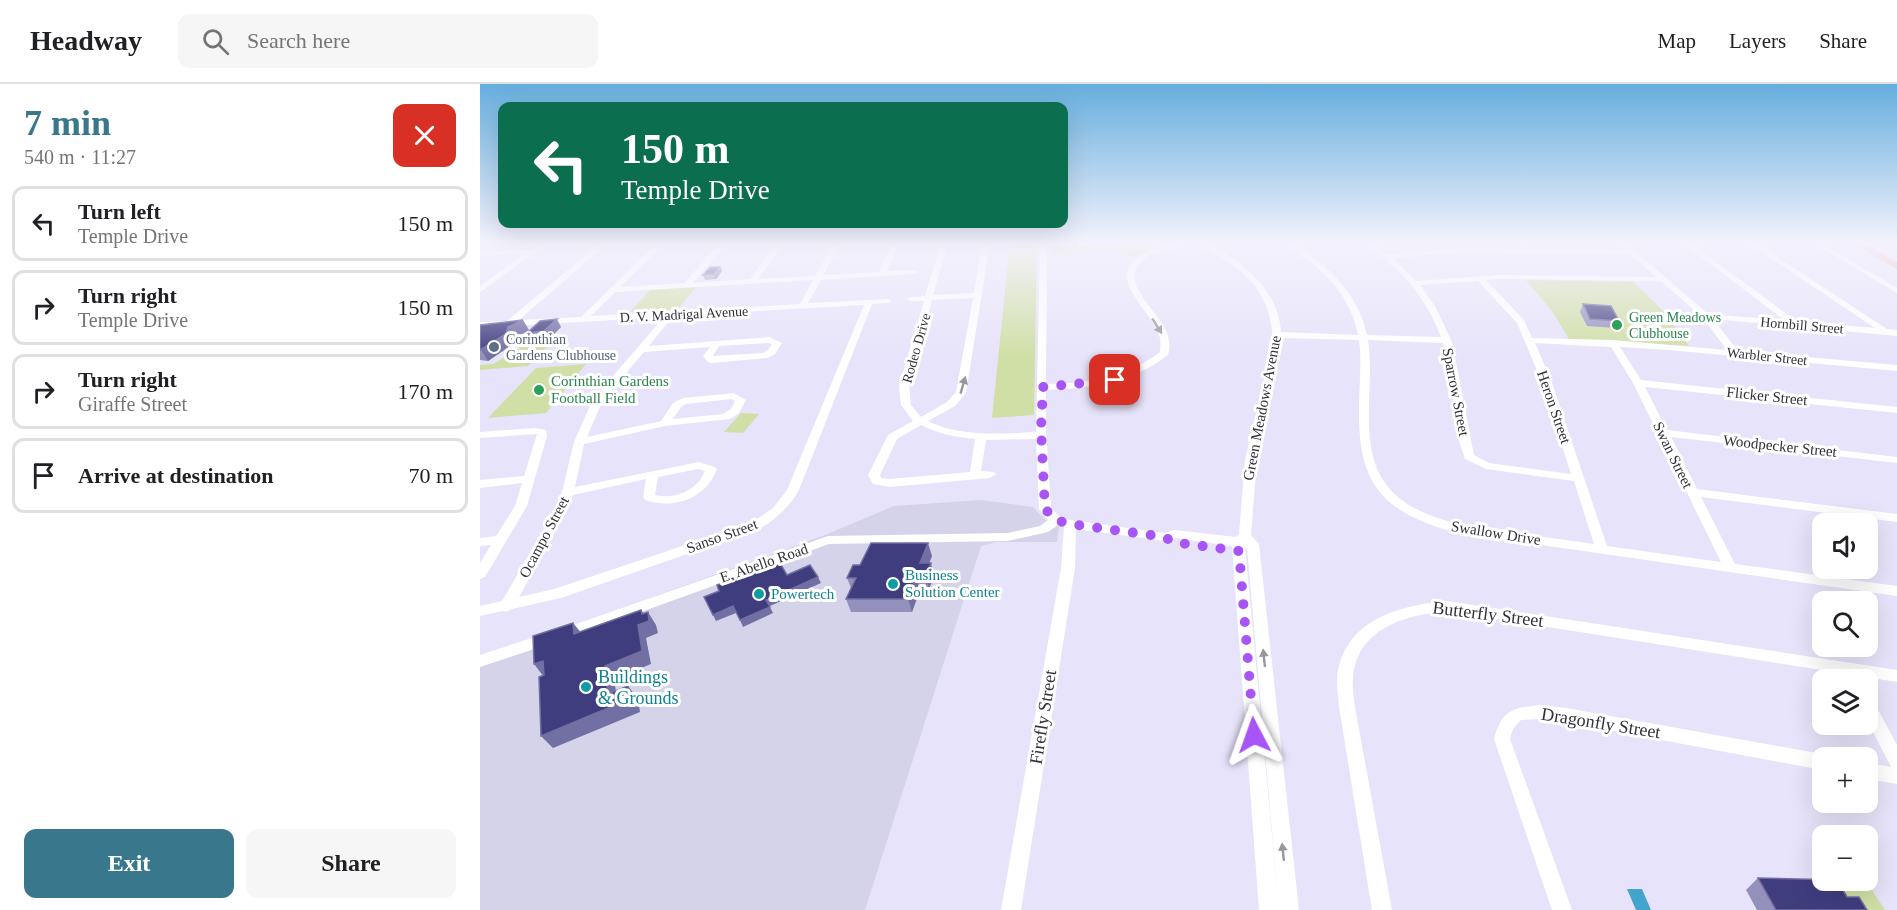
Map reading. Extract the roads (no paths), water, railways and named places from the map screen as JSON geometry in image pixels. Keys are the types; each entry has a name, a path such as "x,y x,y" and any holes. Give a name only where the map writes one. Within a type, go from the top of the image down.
{"street":[{"path":"510,322 558,282"},
{"path":"582,320 621,282"},
{"path":"686,286 690,282"},
{"path":"612,290 759,282"},
{"path":"802,306 816,282"},
{"name":"Rodeo Drive","path":"919,420 907,408 903,393 934,282"},
{"path":"980,282 962,393 951,404 892,437 874,475 878,481 890,483 990,474"},
{"path":"1043,282 1041,432 1045,509 1063,522 1165,537 1172,542 1244,543"},
{"path":"1043,387 1115,380 1148,368 1164,353 1166,340 1133,287 1132,282"},
{"name":"Green Meadows Avenue","path":"1256,282 1271,305 1277,334 1251,460 1244,543 1252,617 1270,713 1289,910"},
{"name":"Swallow Drive","path":"1336,282 1356,312 1363,337 1366,358 1363,440 1373,477 1386,493 1426,519 1458,529 1897,591"},
{"path":"1415,283 1434,282"},
{"name":"Heron Street","path":"1483,282 1521,322 1546,380 1602,549"},
{"path":"1667,282 1706,316 1734,352"},
{"path":"1738,282 1794,324"},
{"path":"1810,282 1886,332"},
{"path":"1881,282 1897,291"},
{"name":"Sparrow Street","path":"1415,283 1440,319 1469,458 1486,465 1578,478"},
{"path":"911,298 978,295"},
{"name":"D. V. Madrigal Avenue","path":"480,325 888,301"},
{"name":"Sanso Street","path":"480,611 506,607 567,591 755,526 774,516 785,504 793,490 869,302"},
{"name":"Ocampo Street","path":"506,607 568,492 579,442 598,399 670,315"},
{"name":"Hornbill Street","path":"1706,316 1897,333"},
{"path":"1277,334 1446,340"},
{"path":"641,349 769,340 777,343 772,352 765,356 711,360 708,356 716,344"},
{"name":"Warbler Street","path":"1528,340 1613,343 1734,352 1897,368"},
{"name":"Swan Street","path":"1613,343 1638,383 1731,568"},
{"name":"Flicker Street","path":"1638,383 1897,410"},
{"path":"579,442 664,423 726,417 735,411 741,400 734,396 690,399 677,405 664,423"},
{"path":"919,420 952,434 981,437 1041,432"},
{"path":"480,435 542,432 521,506 480,574"},
{"name":"Woodpecker Street","path":"1662,433 1897,460"},
{"path":"975,474 981,437"},
{"path":"568,492 699,465 711,469 707,479 697,491 674,499 649,497 653,475"},
{"path":"480,484 529,479"},
{"path":"1692,492 1897,518"},
{"name":"E. Abello Road","path":"480,661 828,540 1008,537 1063,522"},
{"name":"Firefly Street","path":"1011,910 1068,568 1063,522"},
{"path":"480,542 502,540"},
{"name":"Butterfly Street","path":"1382,910 1347,707 1345,678 1350,658 1362,639 1374,627 1396,614 1421,607 1447,606 1819,669"},
{"name":"Green Meadows Avenue","path":"1252,617 1252,712 1269,910"},
{"name":"Butterfly Street","path":"1878,675 1897,676"},
{"path":"1252,712 1270,713"},
{"name":"Dragonfly Street","path":"1562,910 1502,739 1506,725 1517,714 1539,712 1566,715 1812,760"},
{"path":"1878,726 1897,762"},
{"path":"1256,758 1274,759"},
{"path":"1878,773 1897,776"}],"water":[{"path":"1627,889 1642,889 1651,910 1636,910"}],"place":[{"name":"Green Meadows Clubhouse","path":"1617,325"},
{"name":"Corinthian Gardens Clubhouse","path":"494,347"},
{"name":"Corinthian Gardens Football Field","path":"539,390"},
{"name":"Business Solution Center","path":"893,584"},
{"name":"Powertech","path":"759,594"},
{"name":"Buildings & Grounds","path":"586,687"}]}
